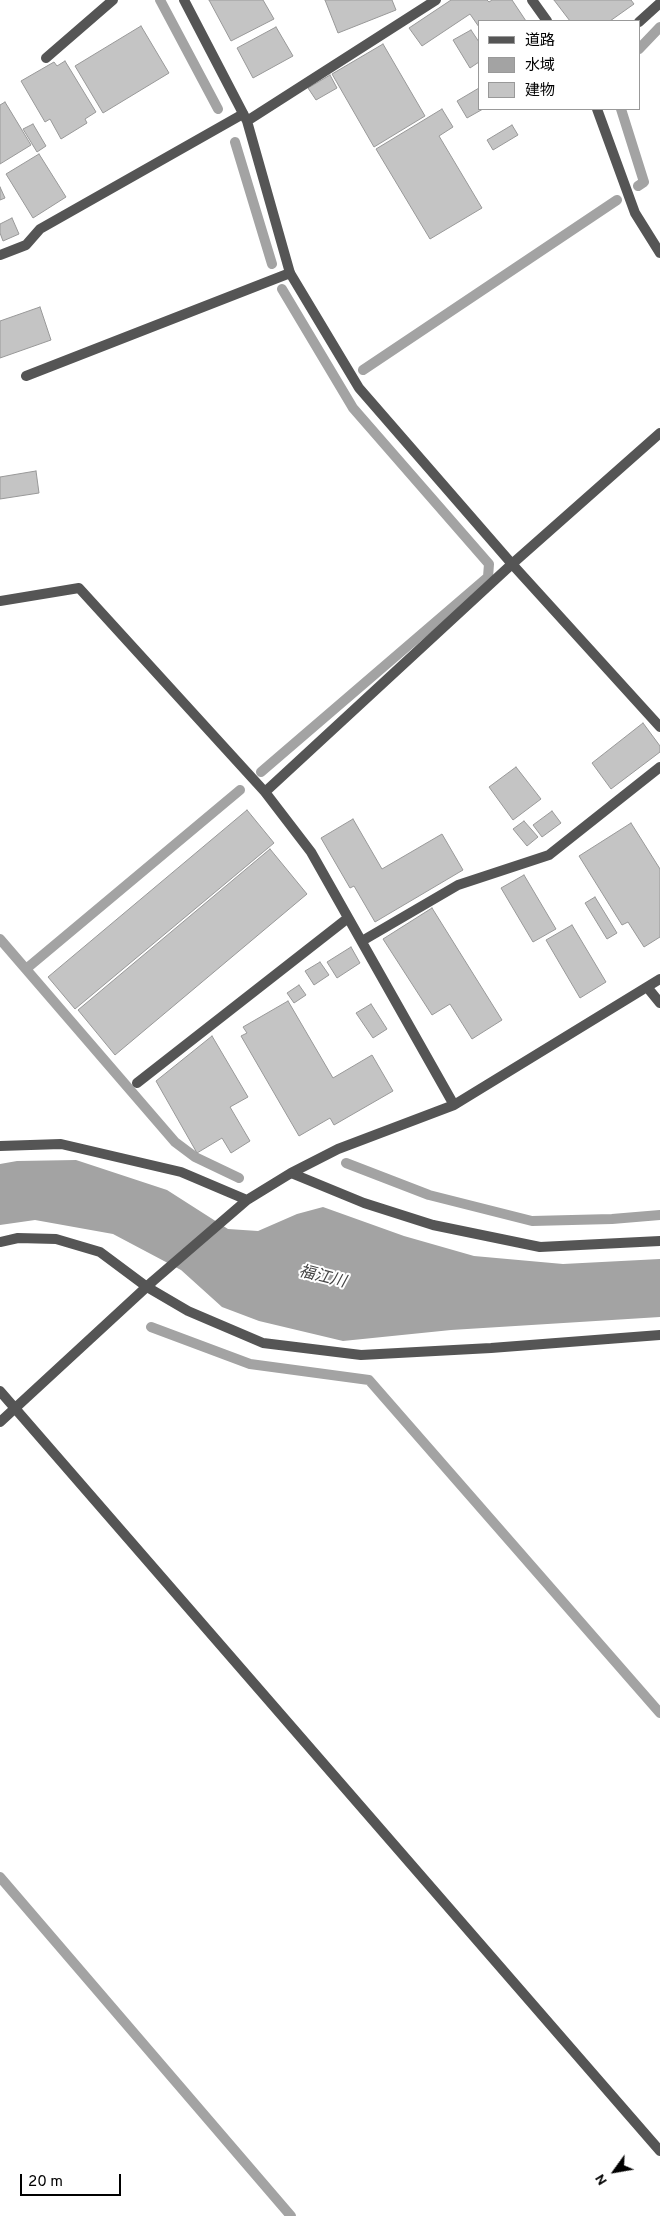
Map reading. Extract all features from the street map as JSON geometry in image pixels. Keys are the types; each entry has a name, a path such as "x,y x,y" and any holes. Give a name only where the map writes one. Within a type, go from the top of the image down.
{"street":[{"path":"46,58 114,0"},
{"path":"184,0 245,117 290,272 360,388 512,564 660,727"},
{"path":"0,255 26,245 40,229 245,117 436,0"},
{"path":"532,0 546,20"},
{"path":"640,21 660,3"},
{"path":"597,110 635,213 660,253"},
{"path":"26,376 290,272"},
{"path":"265,792 512,564 660,433"},
{"path":"0,600 78,588 265,792 311,852 454,1105"},
{"path":"362,941 458,885 549,855 660,767"},
{"path":"137,1083 348,918"},
{"path":"0,1422 150,1284 244,1203 291,1173 338,1149 454,1105 660,979"},
{"path":"647,987 660,1003"},
{"path":"0,1146 61,1144 181,1172 244,1203"},
{"path":"291,1173 364,1203 433,1225 540,1247 660,1241"},
{"path":"0,1242 18,1238 56,1239 100,1252 188,1311 262,1343 361,1355 491,1348 660,1335"},
{"path":"0,1391 660,2152"}],"water":[{"name":"福江川","path":"76,1160 167,1190 228,1229 258,1231 297,1214 323,1207 404,1236 474,1256 563,1264 660,1259 660,1317 451,1330 343,1341 259,1321 222,1307 181,1270 113,1234 35,1220 0,1225 0,1164 17,1161"}],"building":[{"path":"209,0 263,0 274,19 231,41"},
{"path":"325,0 392,0 396,10 338,33"},
{"path":"451,0 487,0 489,2 492,0 512,0 525,20 478,20 478,26 470,14 422,46 409,28"},
{"path":"554,0 631,0 634,4 611,20 569,20"},
{"path":"141,26 169,73 103,113 75,66"},
{"path":"276,27 293,56 253,78 237,48"},
{"path":"471,30 478,40 478,63 470,68 453,40"},
{"path":"383,44 425,116 374,147 332,74"},
{"path":"65,61 96,112 85,119 87,123 61,139 50,119 45,122 21,81 54,62 57,66"},
{"path":"330,75 337,88 316,100 308,88"},
{"path":"478,89 478,110 481,110 467,118 457,101"},
{"path":"5,102 31,145 0,164 0,105"},
{"path":"442,109 453,127 439,136 482,208 430,239 376,149"},
{"path":"33,124 46,146 37,152 23,129"},
{"path":"512,125 518,135 493,150 487,140"},
{"path":"39,154 66,197 33,218 6,174"},
{"path":"0,187 5,198 0,200"},
{"path":"12,218 19,234 3,241 0,233 0,224"},
{"path":"40,307 51,340 0,358 0,321"},
{"path":"36,471 39,493 0,499 0,477"},
{"path":"643,723 660,746 660,752 611,789 592,763"},
{"path":"516,767 541,799 513,820 489,787"},
{"path":"247,810 274,843 75,1009 48,977"},
{"path":"552,811 561,823 542,837 533,825"},
{"path":"353,819 382,869 442,834 463,870 375,922 354,886 350,888 321,838"},
{"path":"524,821 538,837 527,846 513,829"},
{"path":"631,823 660,869 660,937 644,947 628,922 622,925 579,856"},
{"path":"270,849 307,894 115,1055 78,1010"},
{"path":"524,875 556,929 533,942 501,888"},
{"path":"595,897 617,933 607,939 585,903"},
{"path":"432,908 502,1020 472,1039 450,1004 432,1015 383,939"},
{"path":"572,925 606,982 580,998 546,940"},
{"path":"351,947 360,963 337,978 327,962"},
{"path":"320,962 329,975 314,985 305,971"},
{"path":"299,985 306,995 294,1003 287,993"},
{"path":"288,1001 333,1078 372,1055 393,1091 334,1125 330,1118 299,1136 241,1036 247,1033 243,1027"},
{"path":"371,1004 387,1029 373,1038 356,1013"},
{"path":"212,1036 248,1097 230,1107 250,1141 231,1153 222,1138 197,1153 156,1081"}],"waterway":[{"path":"160,0 218,109"},
{"path":"640,48 660,27"},
{"path":"621,110 644,182 638,186"},
{"path":"235,142 272,264"},
{"path":"363,370 617,200"},
{"path":"261,772 488,577 489,564 353,408 282,289"},
{"path":"26,969 240,790"},
{"path":"0,939 175,1142 195,1157 239,1178"},
{"path":"346,1163 429,1195 532,1221 612,1219 660,1215"},
{"path":"151,1327 250,1364 369,1380 660,1713"},
{"path":"0,1877 291,2216"}]}
